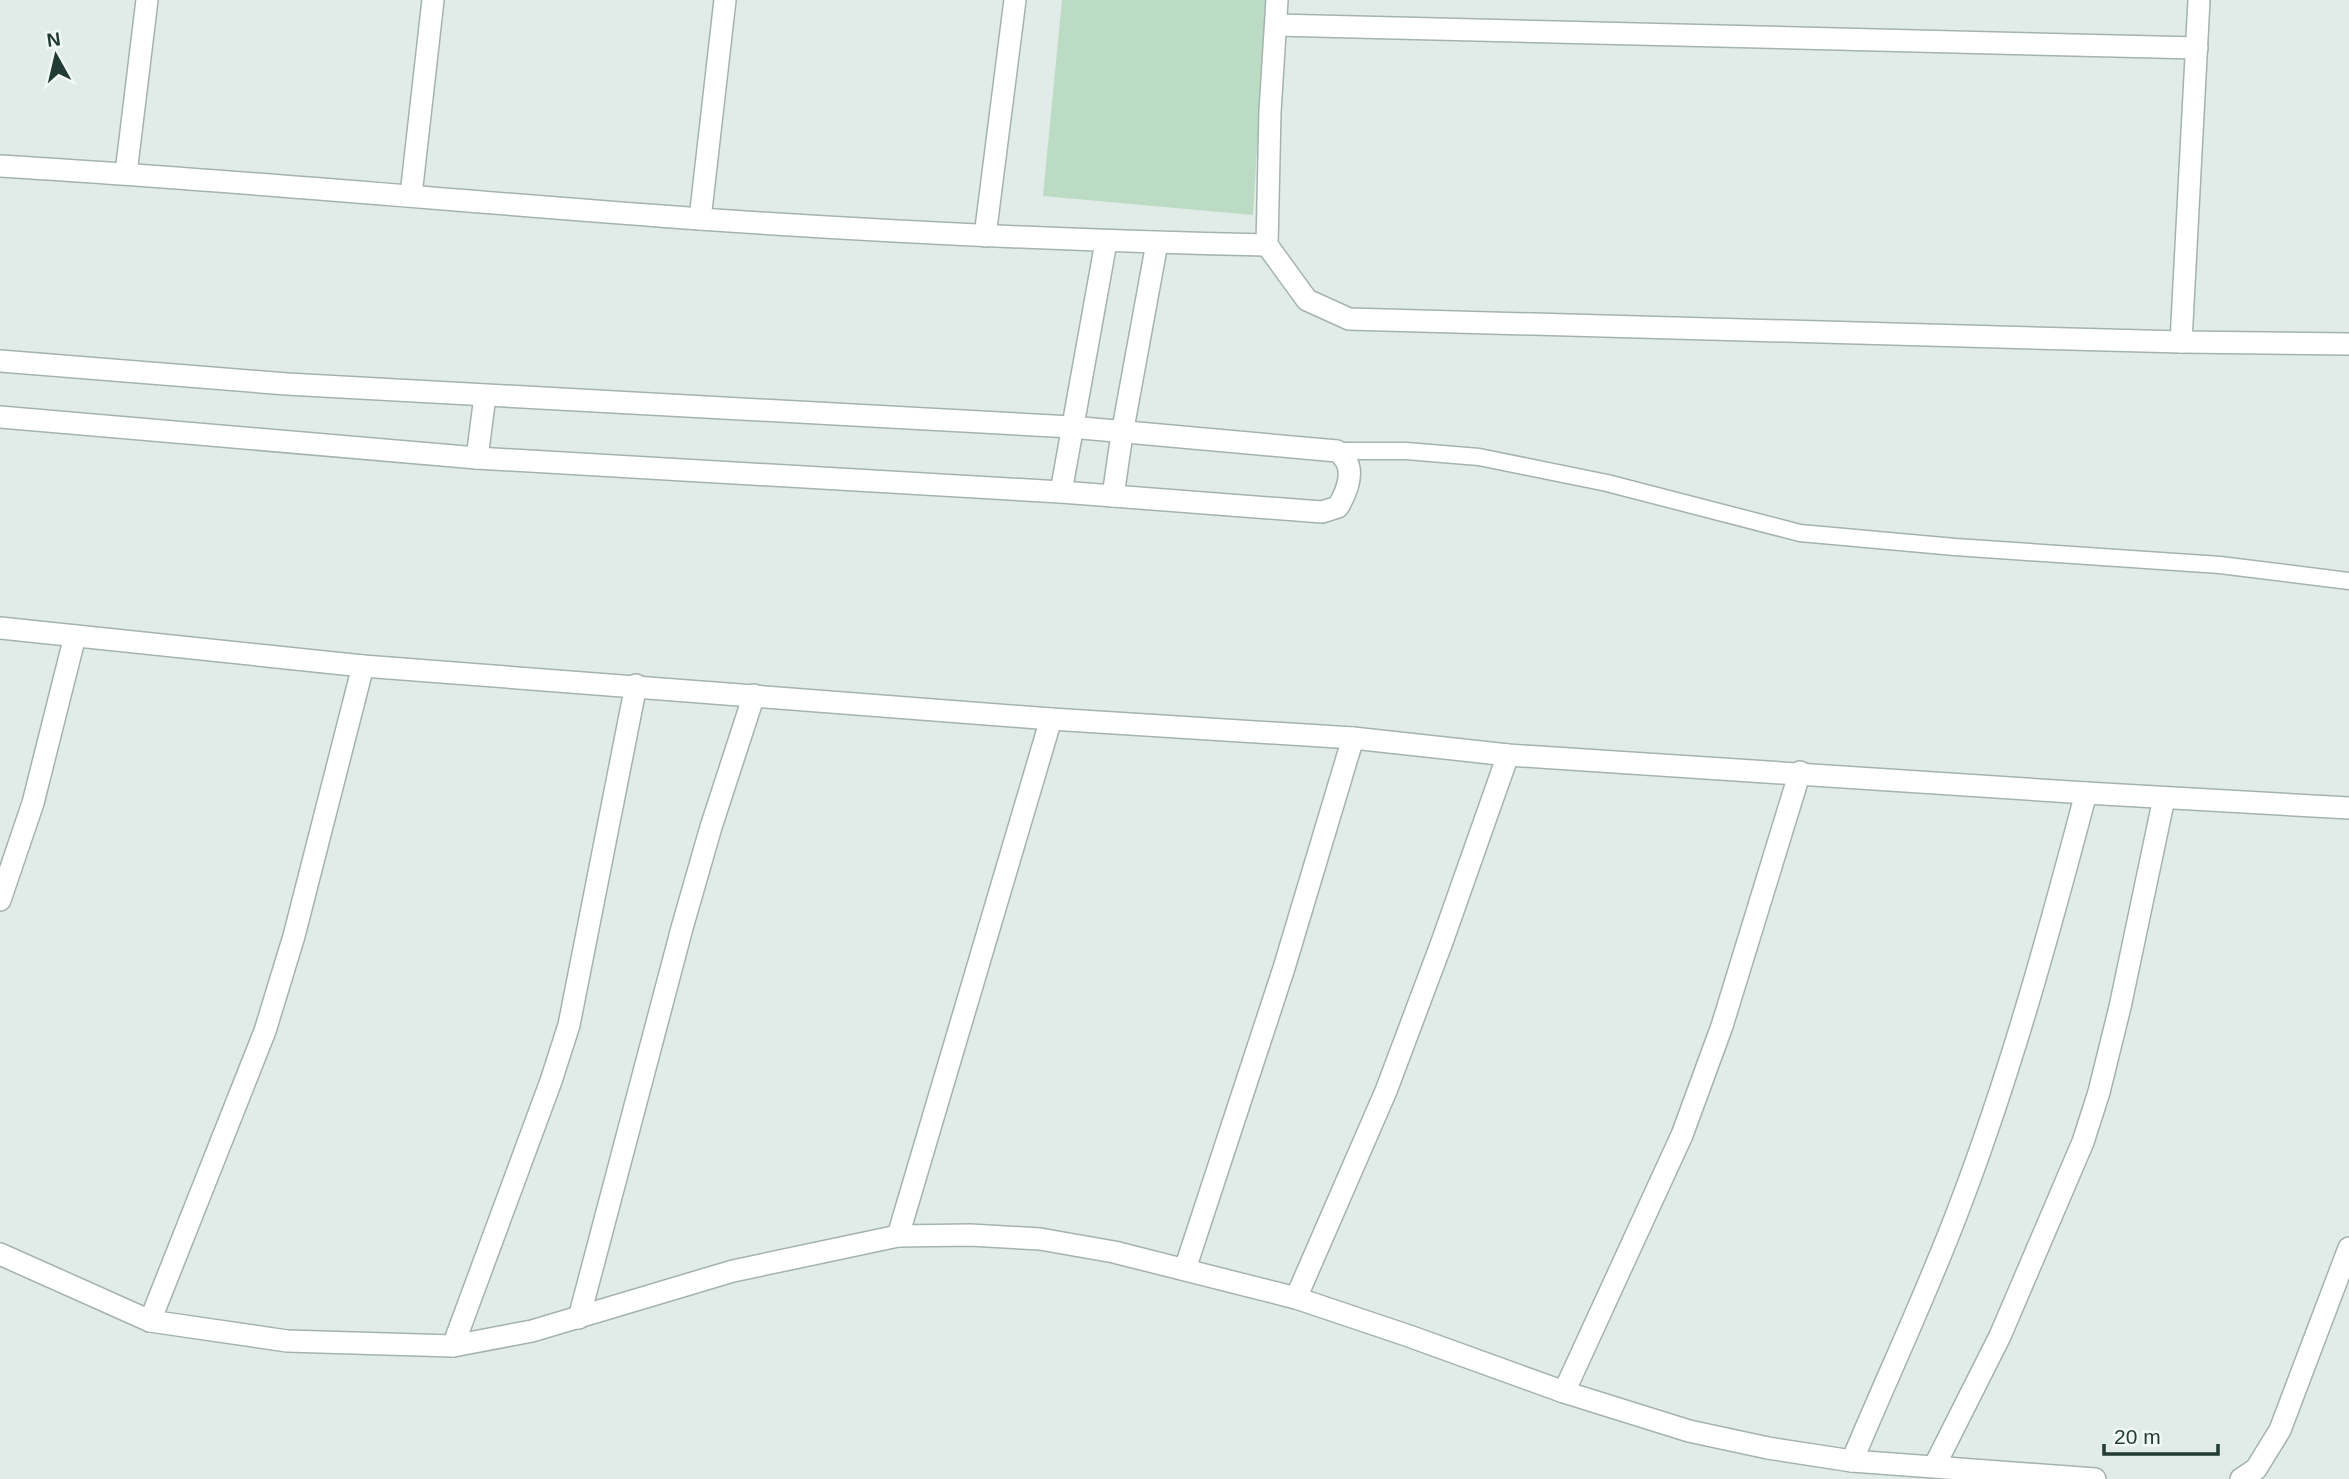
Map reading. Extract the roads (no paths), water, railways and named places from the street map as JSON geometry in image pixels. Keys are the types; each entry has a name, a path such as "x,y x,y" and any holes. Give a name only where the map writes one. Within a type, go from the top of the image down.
{"street":[{"path":"126,173 147,0"},
{"path":"411,195 433,0"},
{"path":"700,219 725,0"},
{"path":"985,236 1015,0"},
{"path":"1277,0 1270,112 1267,246 1307,300 1349,319 2181,342 2349,344"},
{"path":"2181,342 2199,0"},
{"path":"1276,25 2197,48"},
{"path":"0,166 126,173 700,219 1106,242 1267,246"},
{"path":"1060,492 1106,242"},
{"path":"1113,495 1157,243"},
{"path":"0,361 287,384 1071,427 1337,451 1348,463 1350,480 1338,507 1322,512 1113,495 477,458 0,416"},
{"path":"477,458 485,396"},
{"path":"0,628 363,666 1051,719 1353,738 1508,754 2349,808"},
{"path":"0,900 33,803 75,636"},
{"path":"150,1321 265,1031 294,936 363,666"},
{"path":"453,1346 569,1024 636,685"},
{"path":"579,1318 682,928 711,827 754,695"},
{"path":"898,1236 1051,719"},
{"path":"1185,1269 1284,968 1353,738"},
{"path":"1296,1298 1386,1091 1508,754"},
{"path":"1564,1392 1682,1135 1722,1026 1800,772"},
{"path":"1852,1461 1959,1209 2005,1079 2036,980 2086,793"},
{"path":"1935,1465 2000,1336 2083,1142 2099,1092 2120,1007 2164,798"},
{"path":"0,1254 150,1321 287,1341 453,1346 532,1331 733,1271 898,1236 970,1235 1040,1239 1114,1252 1296,1298 1564,1392 1689,1431 1768,1448 1852,1461 1935,1465 2095,1479"},
{"path":"2241,1479 2256,1469 2280,1430 2349,1248"}],"lane":[{"path":"1337,451 1406,451 1479,457 1607,483 1800,533 1955,547 2220,565 2349,581"}]}
